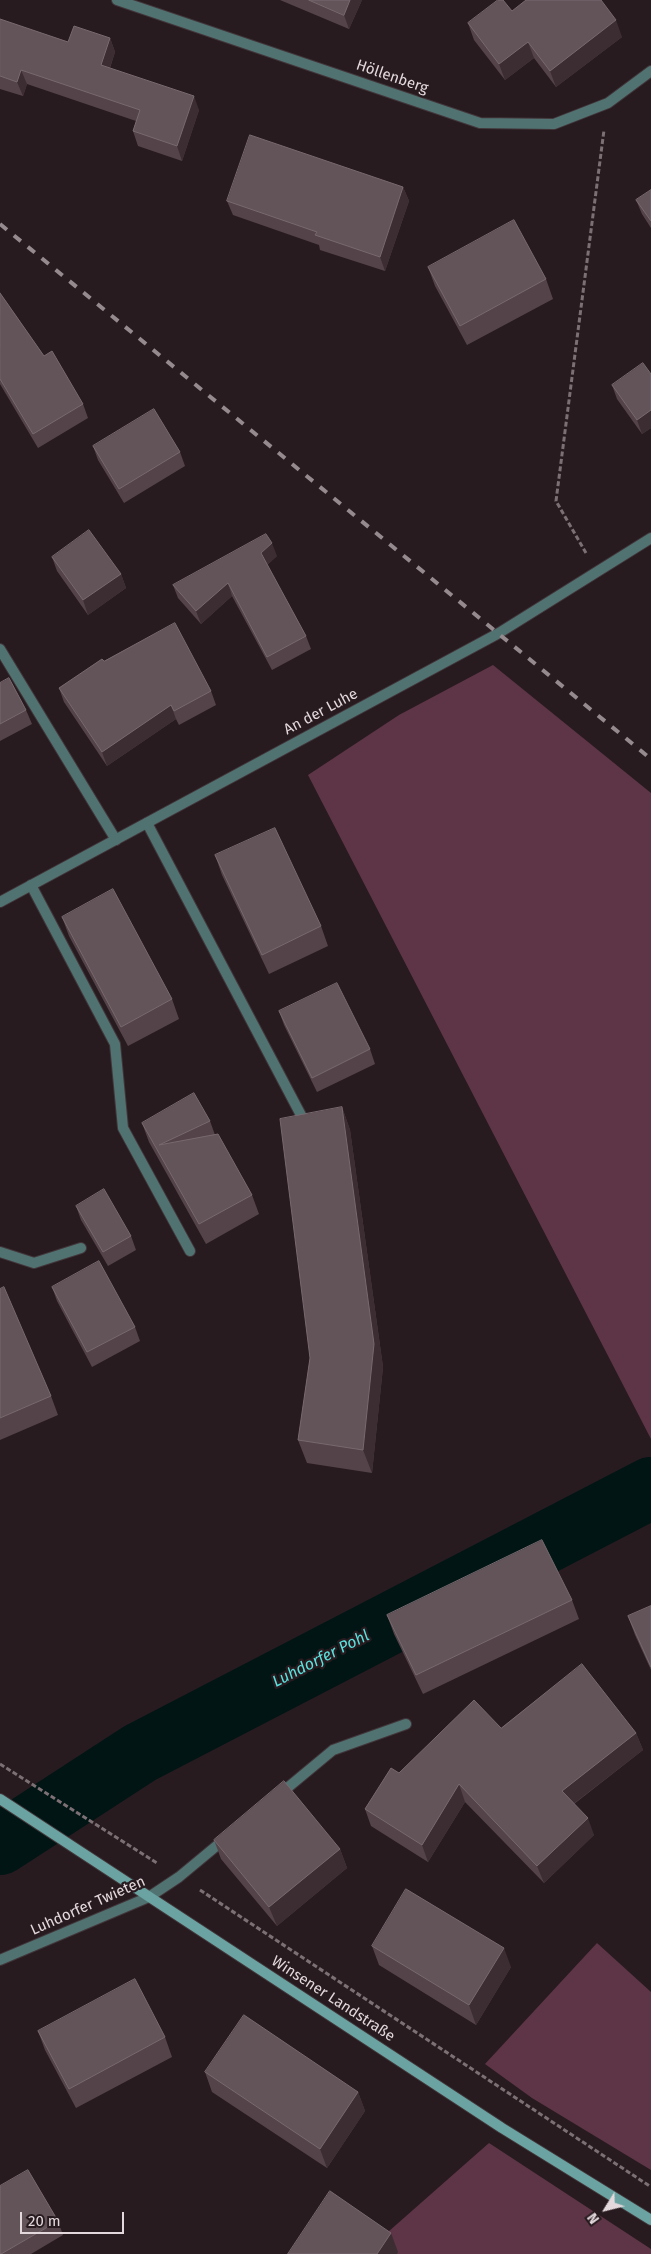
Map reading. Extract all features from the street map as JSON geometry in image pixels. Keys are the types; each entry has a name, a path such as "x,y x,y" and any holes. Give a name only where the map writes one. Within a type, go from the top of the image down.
{"main road":[{"name":"Winsener Landstraße","path":"0,1799 502,2128 651,2220"}],"street":[{"name":"Höllenberg","path":"118,0 480,123 554,124 608,103 651,70"},
{"name":"An der Luhe","path":"0,902 499,633 651,538"},
{"path":"0,650 116,840"},
{"path":"147,822 302,1116"},
{"path":"32,885 114,1044 123,1128 190,1251"},
{"path":"0,1252 34,1263 81,1248"},
{"path":"271,1801 333,1750 406,1724"},
{"name":"Luhdorfer Twieten","path":"0,1960 150,1897 179,1877 233,1832"}],"path":[{"path":"597,573 556,501 608,103"},
{"path":"0,1764 179,1877 651,2187"}],"shaded area":[{"path":"493,665 651,793 651,1439 308,775 399,715"},
{"path":"597,1943 651,1992 651,2170 532,2098 485,2064"},
{"path":"489,2143 651,2249 651,2254 363,2254"}],"building":[{"path":"309,0 350,0 344,15"},
{"path":"498,0 503,0 512,11 526,0 601,0 616,20 550,71 528,42 499,64 468,23"},
{"path":"0,19 68,42 74,26 110,38 101,65 194,96 177,146 133,131 140,110 21,70 17,82 0,76"},
{"path":"250,135 403,187 380,257 315,235 317,232 227,201"},
{"path":"651,190 651,221 636,200"},
{"path":"514,220 546,279 460,326 428,267"},
{"path":"0,293 44,356 52,351 83,404 33,434 0,379"},
{"path":"643,363 651,374 651,410 637,420 612,385"},
{"path":"154,409 180,452 119,489 93,446"},
{"path":"89,530 121,574 83,600 52,557"},
{"path":"266,534 272,543 261,553 306,636 267,657 228,583 196,611 173,585"},
{"path":"175,623 211,691 174,711 171,705 102,752 59,688 102,659 104,661"},
{"path":"9,678 26,710 0,724 0,683"},
{"path":"275,828 321,926 262,955 215,855"},
{"path":"113,889 172,999 121,1027 62,917"},
{"path":"337,983 370,1049 312,1078 279,1011"},
{"path":"194,1093 210,1121 159,1145 218,1134 252,1195 199,1224 142,1123"},
{"path":"342,1107 374,1344 363,1450 298,1440 310,1358 280,1119"},
{"path":"104,1189 131,1236 103,1252 76,1206"},
{"path":"99,1261 135,1327 87,1352 52,1287"},
{"path":"4,1287 51,1396 0,1418 0,1289"},
{"path":"542,1540 572,1600 416,1675 387,1615"},
{"path":"651,1606 651,1667 628,1616"},
{"path":"582,1664 636,1733 562,1791 588,1818 537,1866 459,1784 422,1845 365,1809 391,1768 399,1773 474,1700 501,1728"},
{"path":"284,1781 340,1849 269,1907 214,1840"},
{"path":"406,1889 504,1948 469,2005 372,1946"},
{"path":"135,1979 165,2037 69,2089 38,2031"},
{"path":"244,2015 358,2092 320,2149 205,2072"},
{"path":"28,2170 58,2221 0,2254 0,2186"},
{"path":"330,2191 391,2233 377,2254 288,2254"}],"waterway":[{"name":"Luhdorfer Pohl","path":"0,1844 140,1753 651,1488"}],"railway":[{"path":"0,224 651,759"}]}
